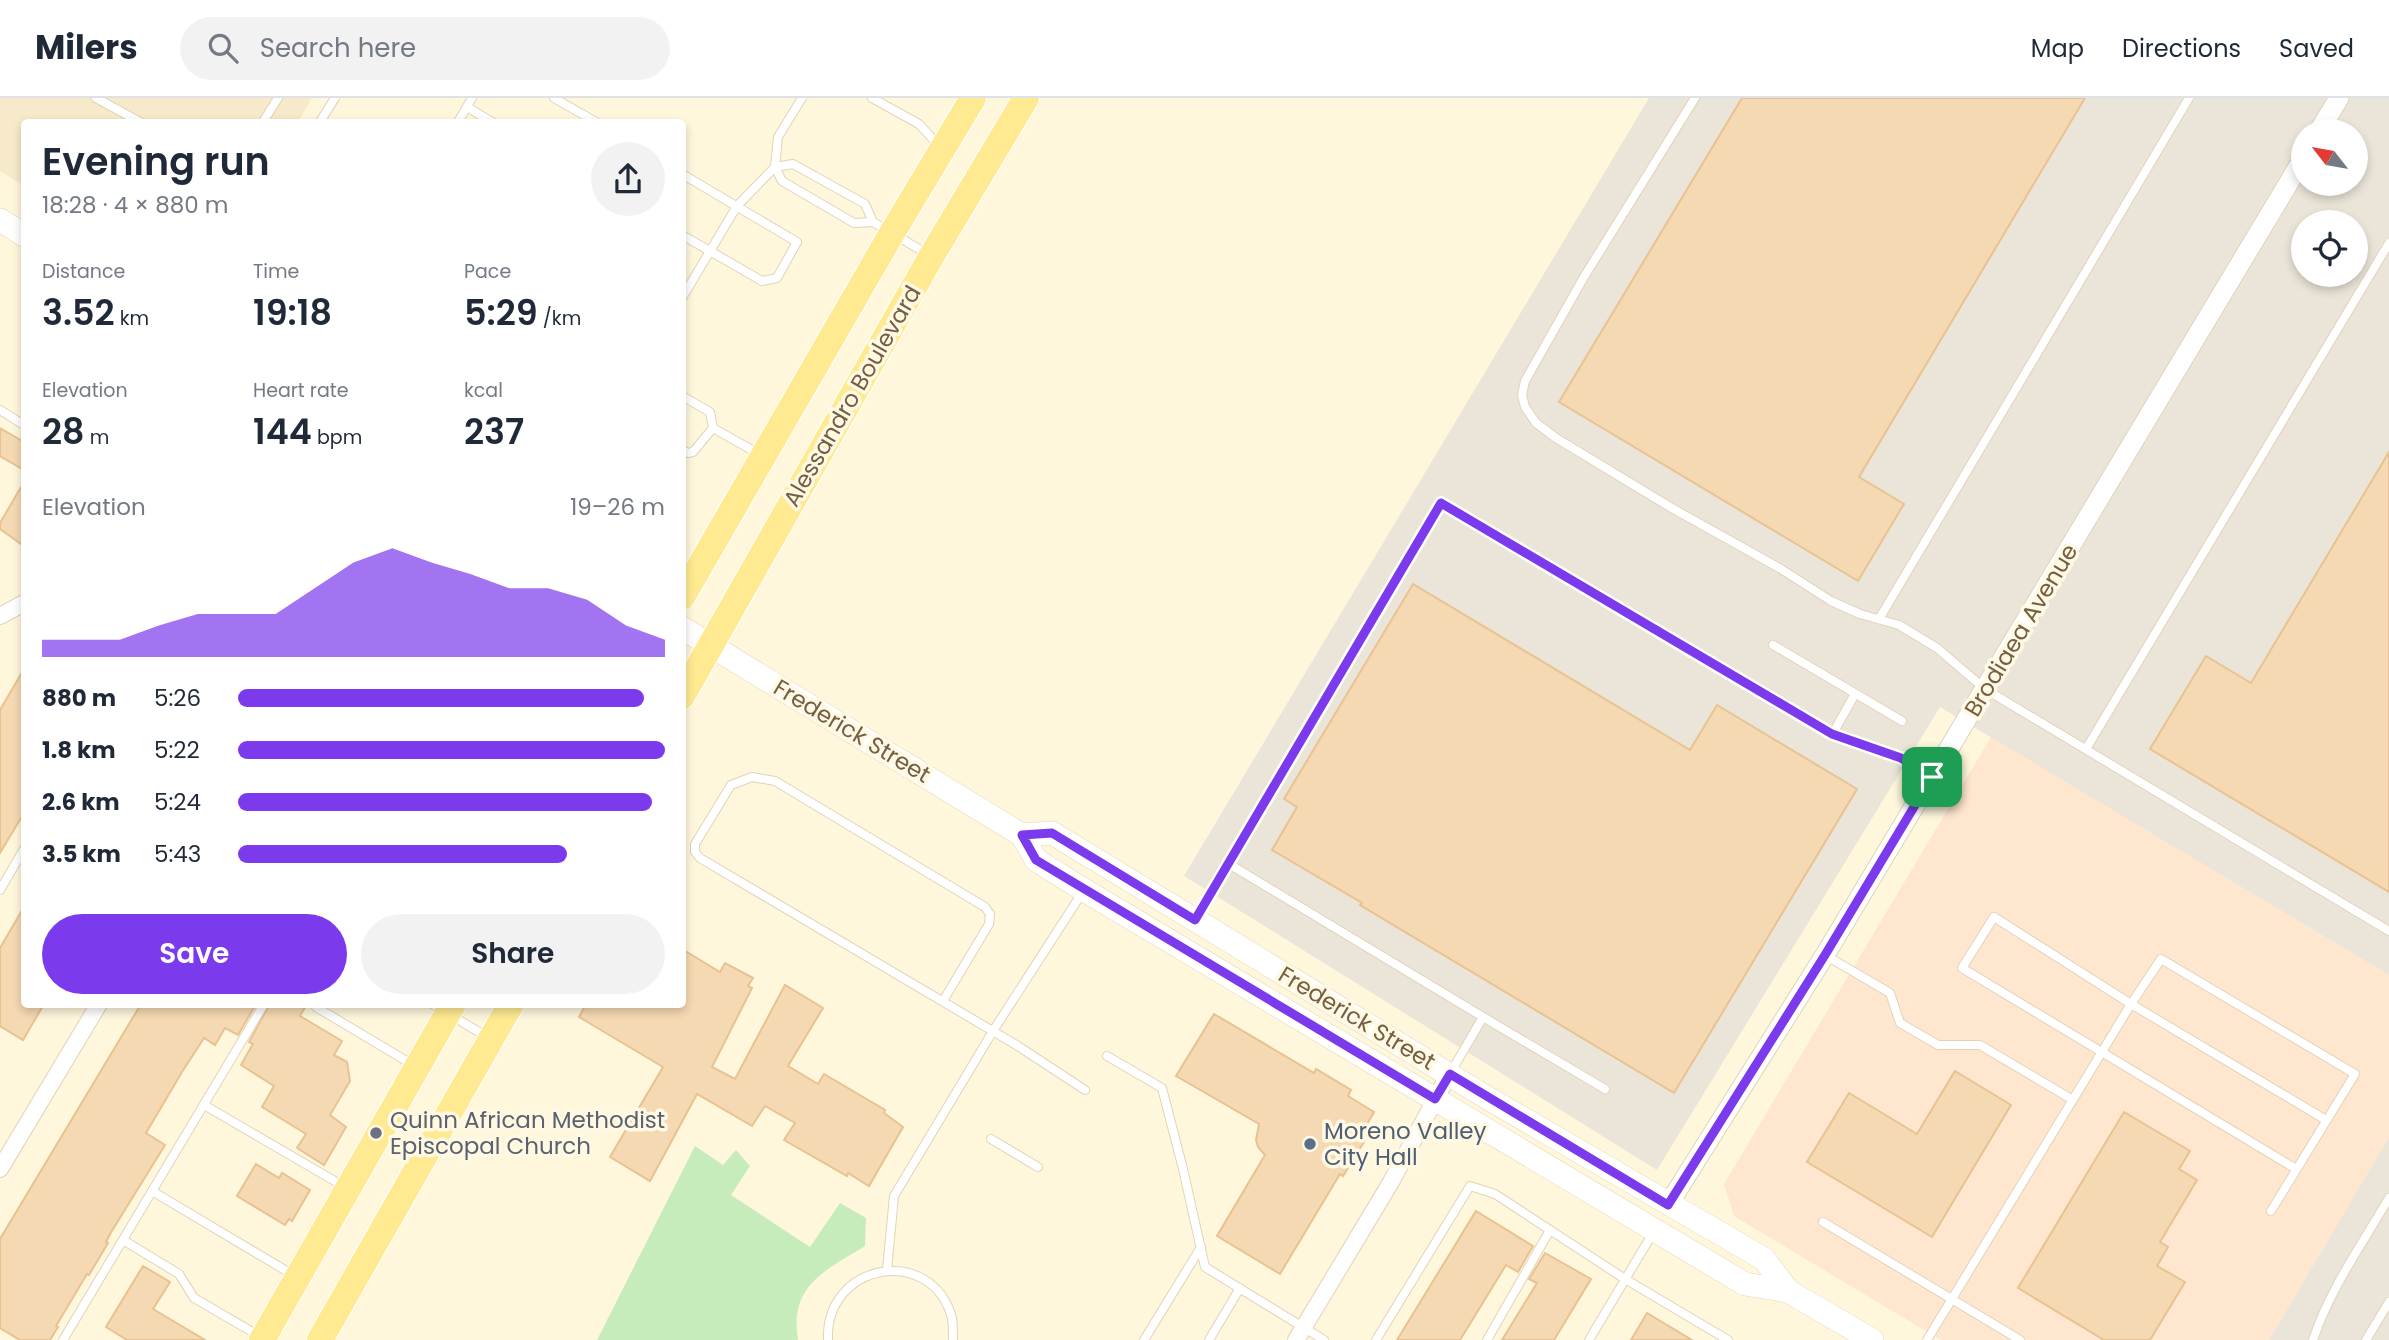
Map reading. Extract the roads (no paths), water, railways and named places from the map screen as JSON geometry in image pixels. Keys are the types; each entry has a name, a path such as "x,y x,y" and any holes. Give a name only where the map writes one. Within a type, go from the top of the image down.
{"main road":[{"name":"Alessandro Boulevard","path":"686,590 764,456 883,228 942,149 973,98"},
{"name":"Alessandro Boulevard","path":"686,689 931,257 1026,98"},
{"path":"0,220 21,233"},
{"name":"Frederick Street","path":"686,630 1022,835 1036,860 1084,890 1745,1284 1788,1291 1872,1340"},
{"name":"Frederick Street","path":"1022,835 1052,833 1668,1205 1764,1259 1788,1291"},
{"path":"1084,890 1105,885 1239,962 1257,968 1269,964"},
{"path":"263,1339 417,1068 444,1008"},
{"path":"320,1340 509,1008"}],"street":[{"path":"2326,119 2339,98"},
{"name":"Brodiaea Avenue","path":"1668,1205 1825,955 2291,179"},
{"path":"0,616 21,604"},
{"path":"0,1169 97,1008"},
{"path":"1300,1334 1391,1182 1450,1074"}],"lane":[{"path":"96,98 134,119"},
{"path":"266,119 278,98"},
{"path":"322,119 335,98"},
{"path":"460,119 472,98"},
{"path":"554,98 591,119"},
{"path":"802,98 778,137 775,167 782,181 854,223 883,228"},
{"path":"872,98 919,124 942,149"},
{"path":"1695,98 1525,381 1522,395 1525,407 1536,423 1593,461 1781,569 1831,601 1860,614 1899,625 1937,648 1985,689 2389,931"},
{"path":"1879,619 2189,98"},
{"path":"467,107 487,119"},
{"path":"686,291 737,206 775,167 793,164 864,204 883,228 931,257"},
{"path":"686,176 797,242 777,278 762,281 686,237"},
{"path":"2086,749 2389,243"},
{"path":"686,398 710,412 713,428"},
{"path":"0,410 21,423"},
{"path":"713,428 764,456"},
{"path":"686,452 693,452 713,428"},
{"path":"1195,920 1441,503 1832,734 1901,758 1932,777"},
{"path":"1773,645 1902,721"},
{"path":"1832,734 1855,694"},
{"path":"943,1001 989,924 990,914 985,907 775,780 752,777 731,785 695,844 695,852 700,859 943,1001 1085,1090"},
{"path":"0,890 21,854"},
{"path":"1228,864 1605,1089"},
{"path":"887,1270 894,1196 993,1031 1084,890"},
{"path":"2296,1169 1962,968 1994,917 2132,1004 2326,1120"},
{"path":"1825,955 1890,993 1900,1023 1938,1045 1980,1045 2073,1100"},
{"path":"1927,1340 2161,959 2354,1074 2271,1211"},
{"path":"63,1340 262,1008"},
{"path":"318,1008 417,1068"},
{"path":"445,1008 491,1040"},
{"path":"1450,1074 1483,1017"},
{"path":"1107,1056 1162,1088 1205,1267 1240,1288 1300,1334 1324,1340"},
{"path":"204,1105 348,1189"},
{"path":"991,1139 1038,1167"},
{"path":"1376,1340 1470,1186 1495,1194 1625,1279 1728,1340"},
{"path":"152,1191 298,1278"},
{"path":"2313,1340 2337,1285 2385,1214 2389,1198"},
{"path":"1823,1222 2020,1340"},
{"path":"1488,1340 1550,1230"},
{"path":"1589,1340 1654,1231"},
{"path":"123,1240 179,1274 194,1298 263,1339"},
{"path":"1144,1340 1201,1247"},
{"path":"828,1340 827,1325 835,1301 852,1283 875,1272 887,1270 900,1271 923,1279 941,1296 952,1319 953,1340"},
{"path":"1209,1340 1240,1288"},
{"path":"2366,1340 2389,1302"}],"place":[{"name":"Quinn African Methodist Episcopal Church","path":"376,1133"},
{"name":"Moreno Valley City Hall","path":"1310,1144"}]}
